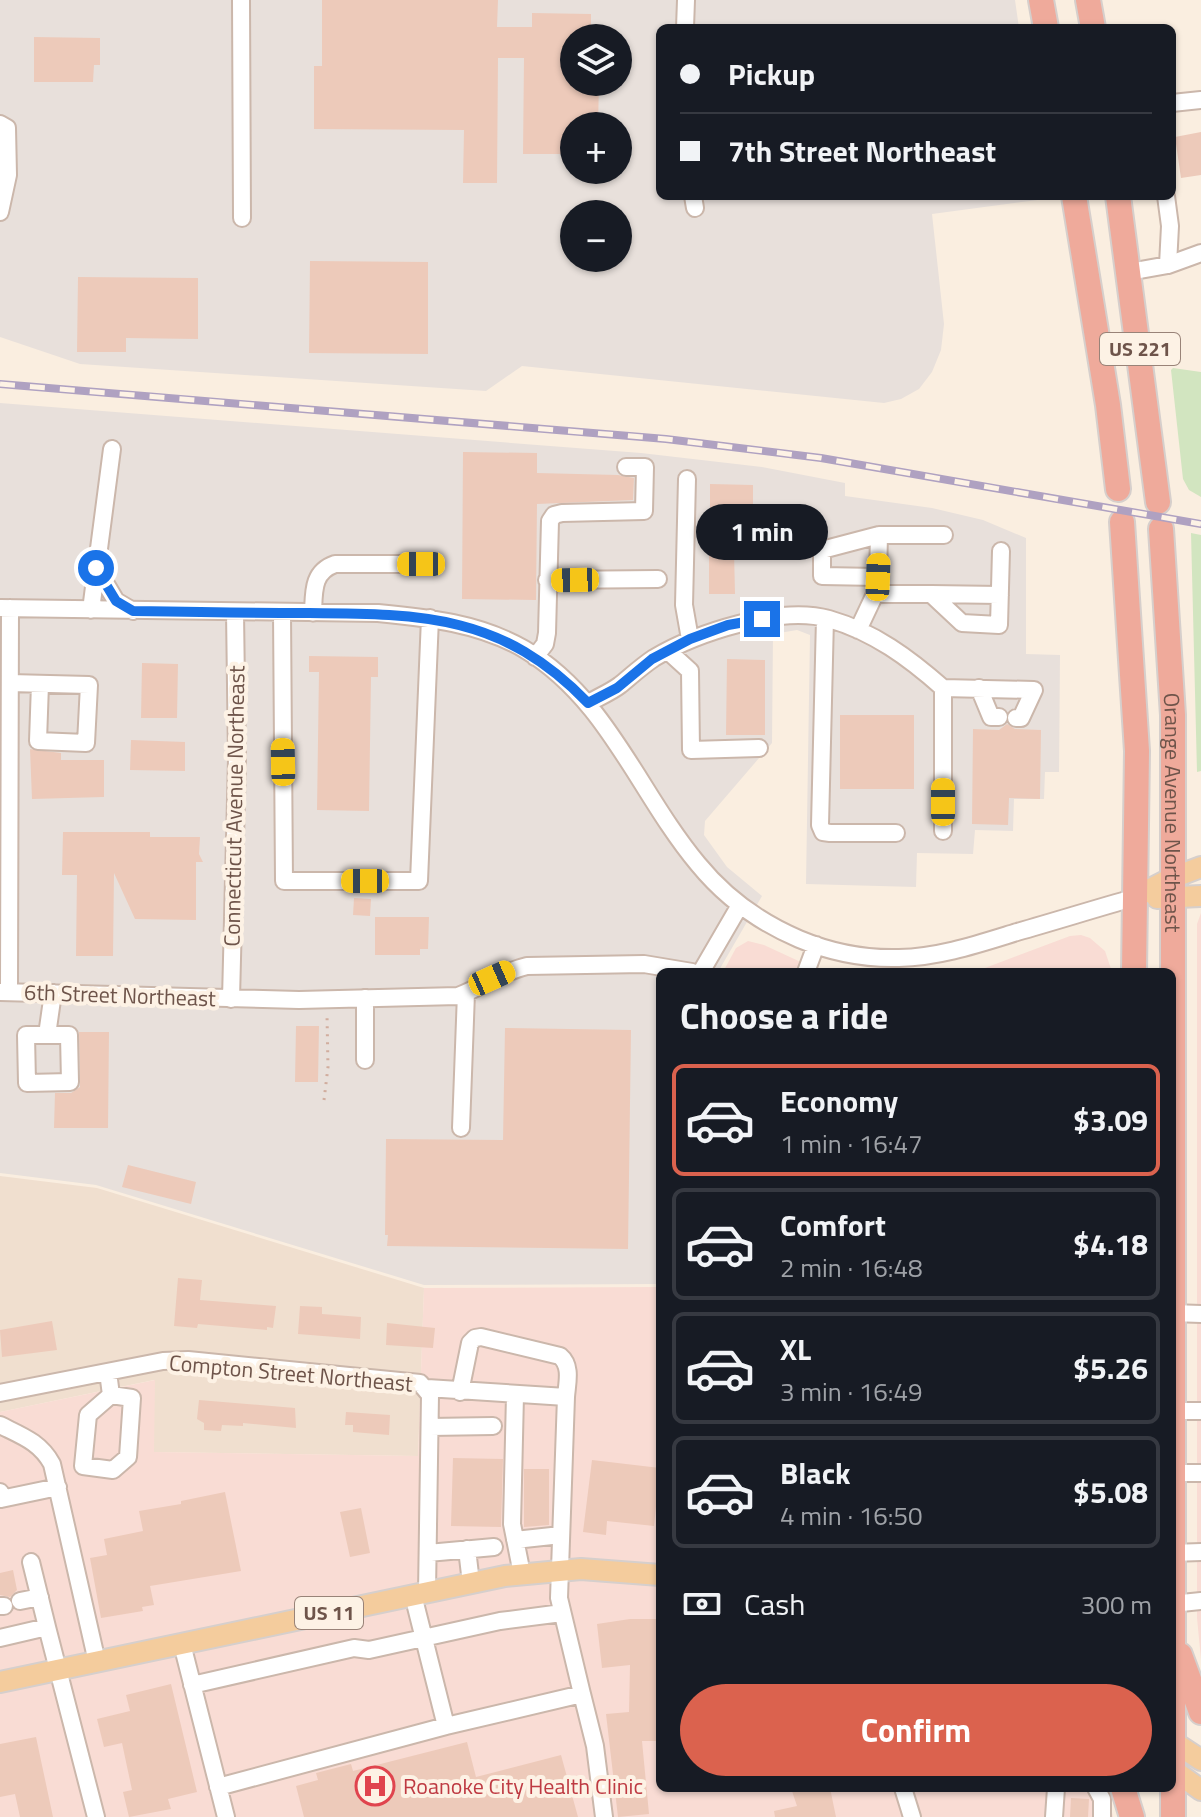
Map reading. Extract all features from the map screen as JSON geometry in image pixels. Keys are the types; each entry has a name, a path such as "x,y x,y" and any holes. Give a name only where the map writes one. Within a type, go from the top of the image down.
{"highway":[{"path":"1041,0 1045,24"},
{"path":"1091,1 1093,24"},
{"name":"US 221","path":"1075,200 1108,405 1118,489"},
{"name":"US 221","path":"1119,200 1158,502"},
{"name":"Orange Avenue Northeast","path":"1122,522 1137,751 1134,968"},
{"name":"Orange Avenue Northeast","path":"1161,529 1173,715 1172,968"},
{"path":"1176,1643 1201,1712"},
{"path":"1125,1792 1134,1817"},
{"path":"1134,1817 1135,1792"},
{"path":"1159,1792 1159,1817"},
{"name":"Orange Avenue Northeast","path":"1172,1792 1173,1817"}],"main road":[{"path":"1133,898 1172,888 1201,867"},
{"path":"1172,888 1201,896"},
{"name":"US 11","path":"0,1682 522,1574 624,1571 656,1575"},
{"path":"1176,1744 1201,1760"},
{"path":"1176,1772 1201,1790"}],"street":[{"path":"241,0 242,218"},
{"path":"685,24 686,0"},
{"path":"1176,103 1201,100"},
{"path":"0,124 7,128 8,175 0,212"},
{"path":"1167,200 1170,226 1168,265"},
{"path":"1129,272 1168,265 1201,253"},
{"path":"91,610 112,449"},
{"path":"535,657 545,644 548,526 554,515 644,511 645,467 626,467"},
{"path":"687,479 684,605 690,639"},
{"path":"858,630 875,594 879,535"},
{"path":"878,577 822,576 822,550 879,535 944,535"},
{"path":"931,594 962,623 993,626 1001,621 1001,551"},
{"path":"313,613 315,582 325,567 335,564 421,564"},
{"path":"96,568 116,601 133,611"},
{"path":"547,580 658,579"},
{"path":"875,594 1000,595"},
{"path":"4,991 4,865 10,683 5,608 378,613 462,624 494,635 535,657 568,682 588,703 696,862 740,905 786,933 840,952 873,957 932,955 961,950 1133,898"},
{"name":"Connecticut Avenue Northeast","path":"231,999 237,759 235,612"},
{"path":"282,613 284,881 419,881 430,618"},
{"path":"825,618 820,825 823,832 830,833 896,833"},
{"path":"588,703 617,688 652,659 690,639 728,625 762,619 825,618 858,630 908,658 943,688 979,688 1034,690 1021,718 1007,718 991,717 979,688"},
{"path":"668,651 690,671 691,750 759,748"},
{"path":"10,683 89,685 86,743 38,741 40,684"},
{"path":"943,688 943,831"},
{"path":"703,968 740,905"},
{"path":"807,968 816,945"},
{"path":"461,1128 466,993 500,974 527,966 644,964 668,968"},
{"name":"6th Street Northeast","path":"4,991 231,999 458,996 466,993"},
{"path":"47,1035 53,993"},
{"path":"365,998 365,1060"},
{"path":"1176,1313 1201,1314"},
{"path":"460,1392 470,1343 475,1338 560,1356 566,1360 559,1598 595,1746 604,1817"},
{"name":"Compton Street Northeast","path":"0,1393 163,1361 188,1360 379,1377 420,1383 427,1388 430,1395 428,1553 420,1593 424,1638 446,1726"},
{"path":"108,1372 111,1395"},
{"path":"427,1388 566,1397"},
{"path":"111,1395 132,1398 128,1457 113,1470 83,1466 88,1415 111,1395"},
{"path":"515,1395 512,1524 522,1574"},
{"path":"1176,1411 1201,1411"},
{"path":"0,1425 34,1441 52,1464 97,1662"},
{"path":"430,1427 493,1426"},
{"path":"1176,1473 1201,1473"},
{"path":"0,1492 1,1499 58,1487"},
{"path":"515,1540 561,1535"},
{"path":"428,1553 494,1547"},
{"path":"467,1549 471,1583"},
{"path":"1176,1553 1201,1552"},
{"path":"31,1562 96,1817"},
{"path":"8,1604 40,1597"},
{"path":"1176,1604 1201,1601"},
{"path":"192,1685 354,1648 369,1650 500,1621 562,1613"},
{"path":"0,1638 47,1627"},
{"path":"182,1644 226,1817"},
{"path":"218,1787 446,1726 582,1694"},
{"path":"904,1792 912,1817"},
{"path":"1054,1817 1056,1792"},
{"path":"1098,1792 1102,1799 1102,1817"}],"path":[{"path":"324,1100 329,1052 325,999"}],"shaded area":[{"path":"0,0 1015,0 1018,24 656,24 656,200 1037,200 932,214 944,324 941,350 932,372 919,389 901,399 884,403 522,366 486,391 80,364 0,337"},
{"path":"0,403 641,453 762,467 845,483 845,496 932,508 983,520 1026,538 1026,654 1060,655 1059,772 1045,772 1044,799 1014,799 1013,831 975,830 973,854 917,853 916,887 806,884 810,635 797,630 773,634 772,743 705,821 704,835 727,867 762,896 720,968 656,968 656,1284 424,1285 96,1185 0,1173"},
{"path":"1201,913 1201,1659 1197,1618 1197,924"},
{"path":"1070,936 1090,938 1105,951 1111,968 985,968"},
{"path":"748,941 764,945 814,968 725,968 736,948"},
{"path":"0,1176 97,1188 424,1288 418,1456 153,1452 154,1380 0,1412"},
{"path":"656,1287 656,1792 1108,1792 1113,1817 0,1817 0,1412 155,1380 154,1452 418,1456 424,1288"}],"green space":[{"path":"1173,368 1201,372 1201,497 1189,490 1183,479"},
{"path":"1191,533 1201,535 1201,771 1197,772"}],"building":[{"path":"322,0 498,0 497,27 532,27 532,13 591,14 591,24 560,24 560,96 599,96 598,112 560,112 560,154 523,154 524,58 498,58 497,183 463,183 464,130 314,129 314,66 322,66"},
{"path":"34,37 100,38 100,65 94,65 93,82 34,82"},
{"path":"1201,132 1201,175 1181,178 1176,137"},
{"path":"310,261 428,262 428,354 309,353"},
{"path":"78,277 198,278 198,339 126,338 126,352 77,352"},
{"path":"463,452 537,453 537,473 634,478 633,500 537,504 536,600 462,599"},
{"path":"710,484 753,485 753,513 710,513"},
{"path":"709,551 734,551 735,594 709,594"},
{"path":"309,656 378,657 378,677 371,677 369,811 317,810 319,672 309,672"},
{"path":"727,659 765,660 765,735 726,735"},
{"path":"142,663 178,664 177,718 141,718"},
{"path":"840,715 914,715 914,789 840,789"},
{"path":"1007,724 1015,729 1041,730 1040,799 1009,798 1008,825 972,824 973,729 999,730"},
{"path":"131,740 185,742 185,771 130,770"},
{"path":"30,749 61,753 61,760 104,760 104,797 32,799"},
{"path":"63,832 150,832 150,837 200,837 199,854 203,862 196,862 196,920 135,919 114,873 113,956 76,956 77,875 62,875"},
{"path":"354,898 371,899 370,916 353,915"},
{"path":"375,917 429,917 428,949 420,949 420,955 375,955"},
{"path":"296,1026 319,1026 318,1082 295,1082"},
{"path":"505,1028 631,1030 628,1249 387,1246 386,1139 503,1140"},
{"path":"79,1032 109,1032 108,1128 54,1128 55,1093 71,1093 80,1087"},
{"path":"128,1165 196,1182 191,1204 122,1187"},
{"path":"178,1278 202,1280 200,1300 276,1306 273,1328 198,1324 197,1328 174,1326"},
{"path":"300,1306 322,1307 322,1314 361,1317 360,1339 298,1334"},
{"path":"52,1321 57,1350 2,1357 0,1330"},
{"path":"387,1323 435,1328 433,1348 386,1345"},
{"path":"199,1400 295,1408 296,1428 243,1423 243,1426 222,1425 221,1431 204,1430 204,1423 197,1419"},
{"path":"346,1412 390,1415 389,1435 353,1432 353,1425 345,1425"},
{"path":"453,1458 503,1459 501,1527 451,1526"},
{"path":"592,1460 656,1468 654,1526 607,1521 606,1535 583,1532"},
{"path":"524,1469 549,1469 549,1525 524,1527"},
{"path":"225,1492 241,1571 150,1586 154,1605 142,1607 143,1611 101,1618 90,1558 107,1555 104,1539 143,1531 139,1511"},
{"path":"361,1508 370,1553 350,1557 340,1512"},
{"path":"13,1570 17,1590 10,1597 0,1595 0,1573"},
{"path":"656,1619 656,1741 642,1741 649,1814 618,1817 606,1714 629,1712 630,1665 602,1668 597,1624"},
{"path":"171,1684 197,1792 168,1799 171,1809 129,1817 123,1792 132,1790 122,1743 104,1747 97,1719 130,1711 126,1695"},
{"path":"36,1737 53,1817 20,1817 15,1794 0,1797 0,1744"},
{"path":"467,1742 476,1777 561,1755 578,1817 304,1817 296,1786 318,1780 316,1773 351,1764 353,1771"},
{"path":"792,1792 831,1792 836,1817 775,1817 774,1811 797,1806"},
{"path":"1071,1798 1089,1799 1088,1817 1070,1817"}],"railway":[{"path":"0,384 666,439 821,458 1201,524"}],"place":[{"name":"Roanoke City Health Clinic","path":"375,1786"}],"route":[{"path":"96,568 116,601 133,611 378,613 462,624 524,649 568,682 588,703 617,688 652,659 690,639 728,625 762,619"}]}
